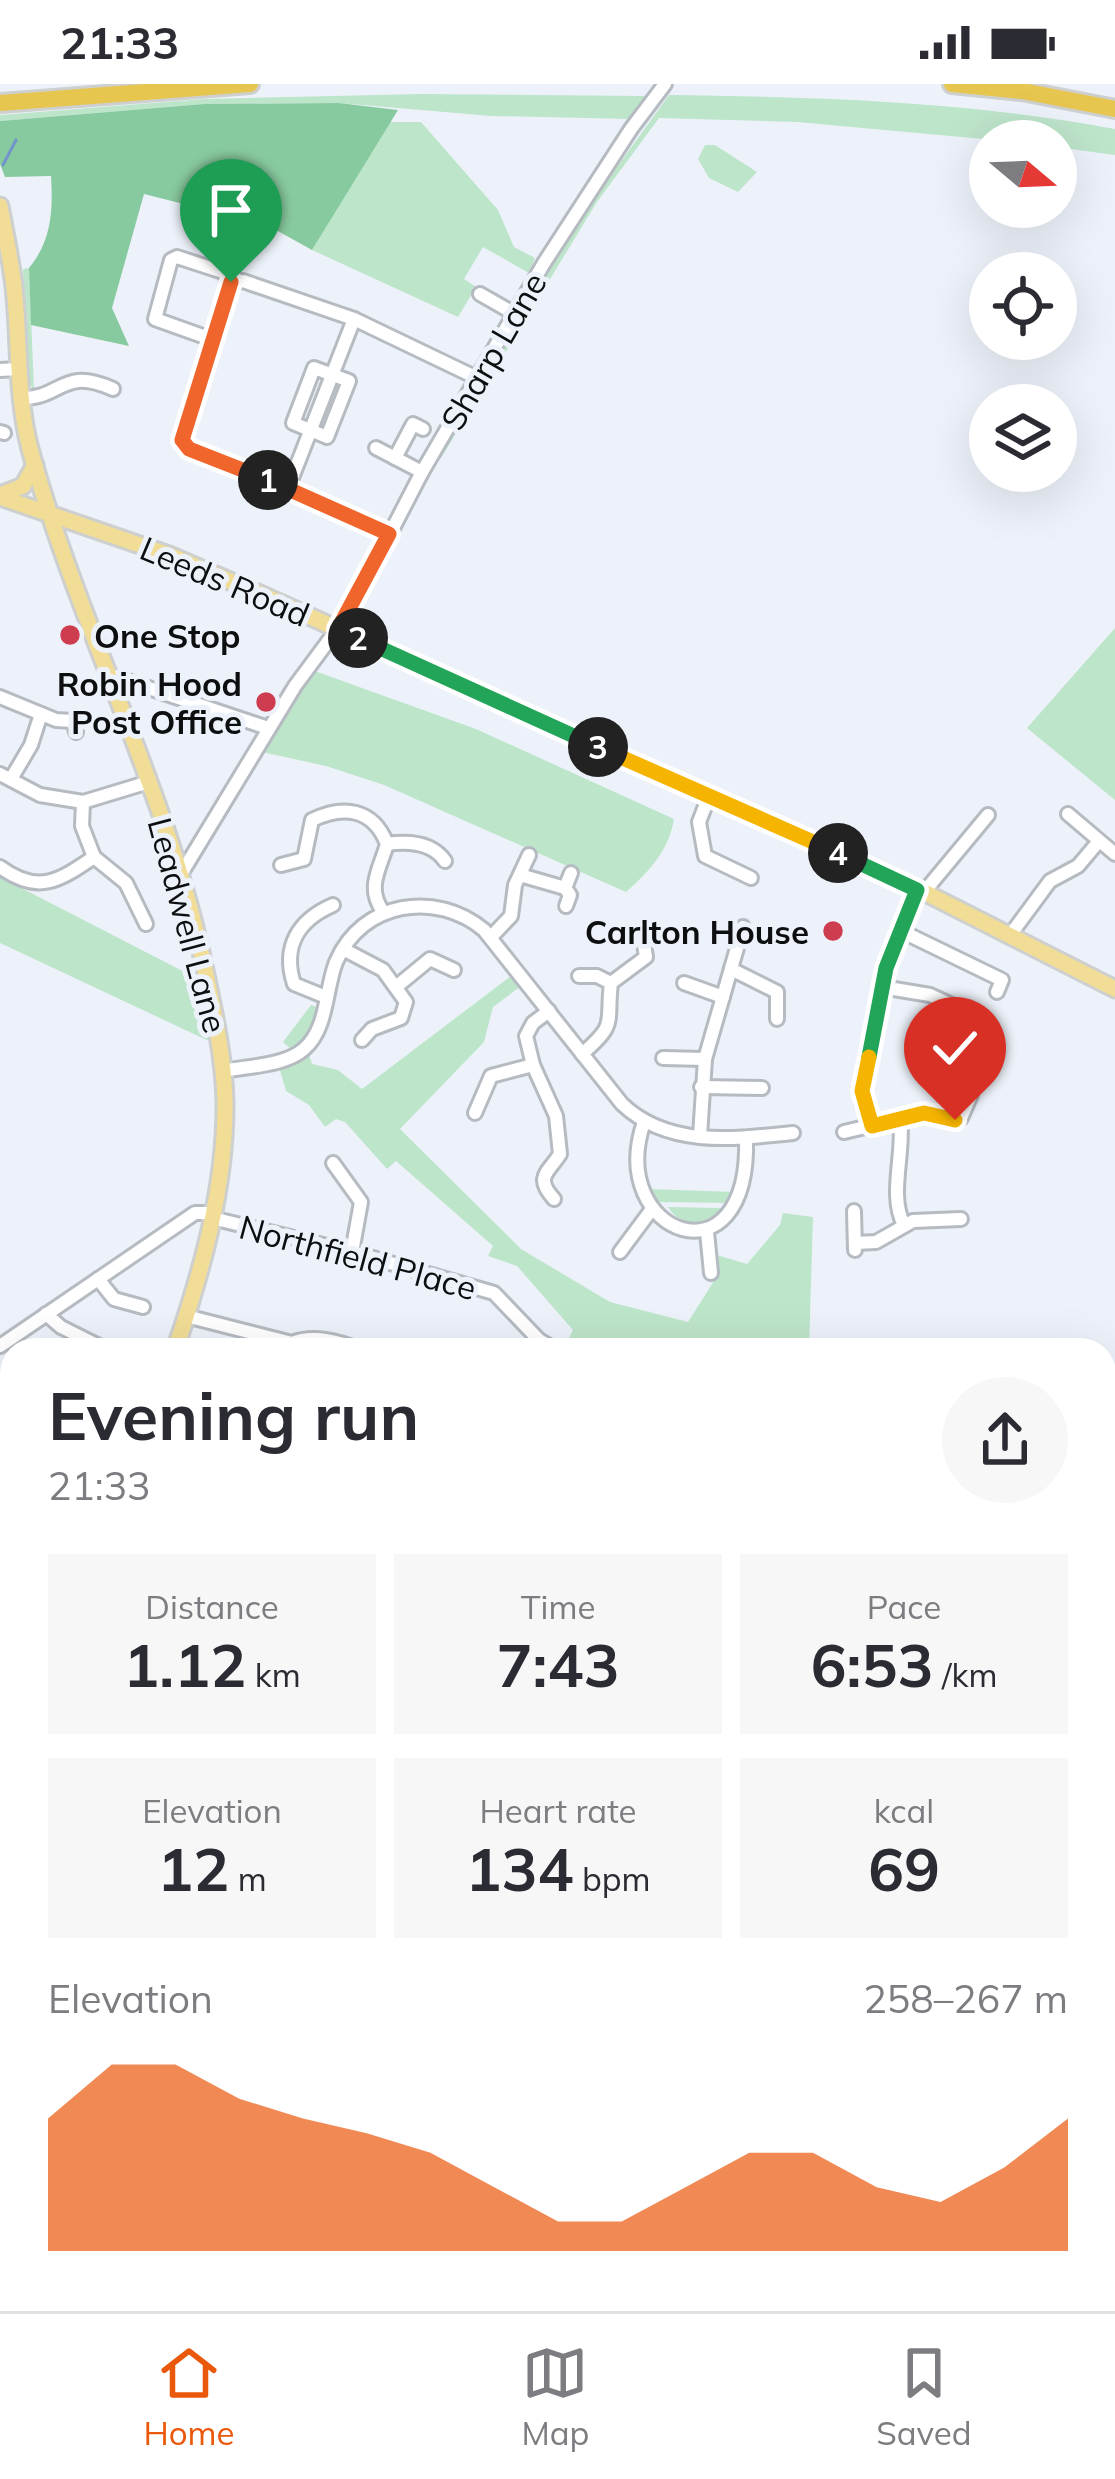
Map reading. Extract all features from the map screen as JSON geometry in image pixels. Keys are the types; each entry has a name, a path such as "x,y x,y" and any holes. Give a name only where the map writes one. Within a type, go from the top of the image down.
{"highway":[{"path":"0,103 250,84"},
{"path":"952,84 1022,91 1115,109"}],"main road":[{"name":"Leadwell Lane","path":"0,206 14,286 9,370 61,552 181,874 223,1071 224,1131 212,1215 179,1338"},
{"path":"0,496 23,486 35,465"},
{"name":"Leeds Road","path":"0,496 169,555 338,629 921,891 1115,989"},
{"path":"61,552 68,534 84,525"}],"street":[{"name":"Sharp Lane","path":"181,874 268,728 338,629 514,314 631,129 665,84"},
{"path":"211,339 155,319 171,260 176,257 224,272 231,282"},
{"path":"231,282 243,281 354,319 477,378"},
{"path":"231,282 182,436 189,449 389,534"},
{"path":"501,286 486,297 514,314"},
{"path":"288,488 354,319"},
{"path":"20,398 39,398 65,375 113,389"},
{"path":"395,458 413,424 423,429"},
{"path":"376,448 422,472"},
{"path":"107,674 268,728"},
{"path":"0,697 73,721 76,732"},
{"path":"41,714 31,745 6,777 40,795 83,802 149,782"},
{"path":"709,796 698,822 705,856 751,878"},
{"path":"83,802 82,826 94,857 126,883 146,924"},
{"path":"1066,810 1115,854"},
{"path":"281,865 304,859 308,824 333,811 366,815 387,844"},
{"path":"872,1126 862,1091 882,988 899,931 921,891 988,815"},
{"path":"1011,934 1050,881 1078,866 1099,841"},
{"path":"387,844 413,843 445,852"},
{"path":"383,913 374,882 387,844"},
{"path":"491,937 511,916 512,897 530,855"},
{"path":"0,867 36,885 94,857"},
{"path":"520,874 569,899 571,873"},
{"path":"223,1071 299,1053 315,1034 343,949 364,925 383,913 418,904 440,907 474,922 491,937 622,1104 644,1123 700,1136 794,1133"},
{"path":"322,906 298,929 289,954 294,985 326,997"},
{"path":"700,1136 705,1059 743,926"},
{"path":"611,983 646,957 642,931"},
{"path":"899,931 1002,980 997,992"},
{"path":"343,949 383,970 406,1002 401,1018 372,1029 362,1040"},
{"path":"396,987 430,959 454,970"},
{"path":"731,969 777,992 777,1018"},
{"path":"579,976 597,976 611,983"},
{"path":"582,1054 611,1022 611,983"},
{"path":"685,983 723,997"},
{"path":"882,988 930,995 967,1009 957,1047"},
{"path":"549,1011 533,1023 526,1036 533,1065 557,1101 560,1154 546,1169 542,1184 554,1199"},
{"path":"663,1058 705,1059"},
{"path":"476,1113 491,1076 533,1065"},
{"path":"701,1087 762,1088"},
{"path":"844,1132 924,1113 962,1126 971,1095"},
{"path":"900,1119 898,1207 904,1225"},
{"path":"644,1123 636,1175 652,1209 680,1227 706,1232 725,1219 742,1191 746,1138"},
{"path":"333,1163 361,1202 352,1252"},
{"path":"620,1252 652,1209"},
{"path":"854,1211 855,1247 940,1213 962,1219"},
{"path":"12,1338 195,1213 212,1215"},
{"name":"Northfield Place","path":"212,1215 494,1293 537,1338"},
{"path":"706,1232 711,1273"},
{"path":"98,1279 114,1299 142,1307"},
{"path":"46,1314 79,1338"},
{"path":"186,1316 263,1338"}],"green space":[{"path":"669,95 892,102 1058,120 969,120 969,138 797,122 659,118 597,202 441,458 588,207"},
{"path":"646,96 630,119 491,116 339,103 204,104 0,121 0,115 204,99"},
{"path":"339,103 398,110 312,250 267,225 144,194 112,308 129,346 31,325 29,268 49,224 51,176 5,177 0,164 0,121 204,104"},
{"path":"389,122 421,122 498,210 514,247 535,258 529,273 483,247 464,279 476,287 458,317 312,250"},
{"path":"1077,123 1115,129 1115,155 1077,150"},
{"path":"705,145 715,145 757,172 738,192 709,178 698,159"},
{"path":"29,268 34,390 27,381 23,269"},
{"path":"1115,628 1115,800 1027,728"},
{"path":"312,670 476,729 674,819 668,841 626,892 384,785 262,752"},
{"path":"0,877 200,980 211,1042 0,943"},
{"path":"511,976 521,986 493,1007 484,1042 400,1129 521,1249 610,1302 688,1322 719,1273 717,1255 747,1264 780,1225 783,1213 813,1217 809,1338 569,1338 573,1330 517,1266 488,1256 493,1246 396,1161 387,1169 345,1122 336,1119 325,1127 309,1105 286,1091 279,1067 309,1055 312,1064 338,1070 362,1089"},
{"path":"311,1005 319,1008 307,1038 292,1050 283,1042"},
{"path":"648,1189 735,1192 730,1203 657,1202"},
{"path":"668,1207 723,1209 710,1220 695,1223 680,1219"}],"waterway":[{"path":"3,165 16,140"}],"place":[{"name":"One Stop","path":"70,635"},
{"name":"Robin Hood Post Office","path":"266,702"},
{"name":"Carlton House","path":"833,931"}],"route":[{"path":"231,282 182,440 189,449 389,534 338,629 917,890 886,968 862,1102 872,1126 924,1113 955,1120"}]}
